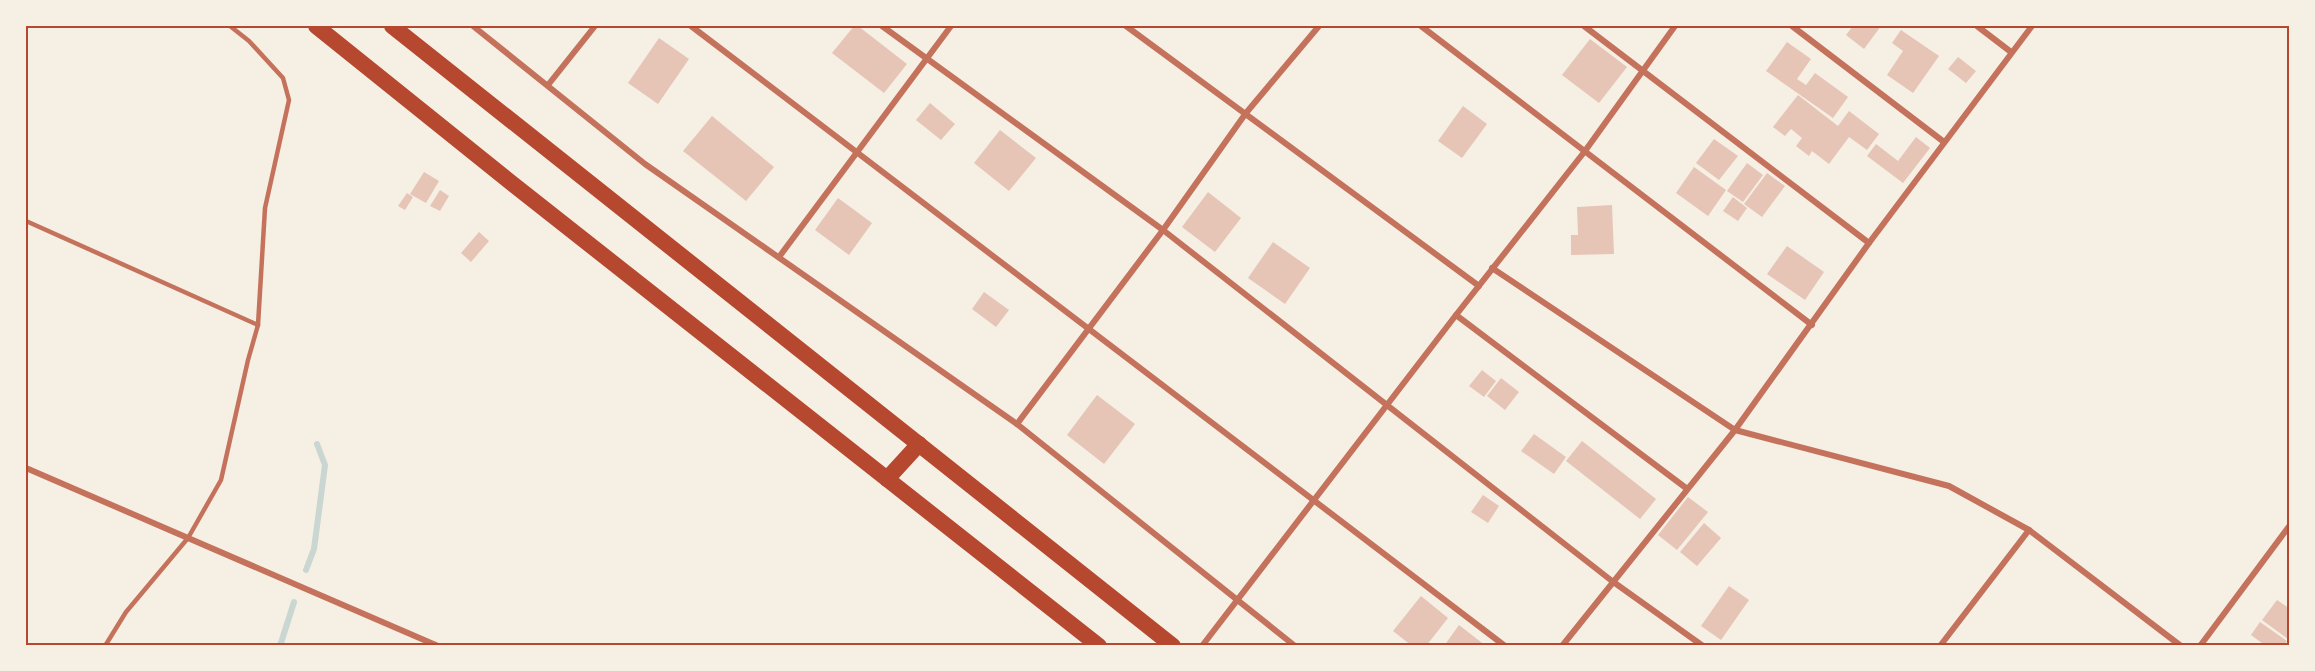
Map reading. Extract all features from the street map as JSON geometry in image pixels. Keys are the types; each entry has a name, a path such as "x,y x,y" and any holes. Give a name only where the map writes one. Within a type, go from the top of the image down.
{"highway":[{"path":"316,26 514,185 1099,645"},
{"path":"392,26 1173,645"},
{"path":"888,479 919,444"}],"street":[{"path":"473,26 645,164 1017,424 1295,645"},
{"path":"548,85 595,26"},
{"path":"691,26 1505,645"},
{"path":"882,26 1163,230 1612,581 1703,645"},
{"path":"779,257 951,26"},
{"path":"1126,26 1479,286"},
{"path":"1017,424 1163,230 1246,113 1319,26"},
{"path":"1421,26 1812,325"},
{"path":"1584,26 1869,243"},
{"path":"1202,645 1492,268 1585,151 1641,69 1675,26"},
{"path":"1792,26 1944,142"},
{"path":"1977,26 2011,52"},
{"path":"1562,645 1686,488 1735,430 1869,243 2032,26"},
{"path":"1492,268 1735,430 1949,486 2029,530 2181,645"},
{"path":"1456,315 1686,488"},
{"path":"26,468 438,645"},
{"path":"2212,645 2202,643 2289,525"},
{"path":"1940,645 2029,530"}],"lane":[{"path":"105,645 126,612 188,538 221,480 258,325 265,208 289,100 283,78 249,41 230,26"},
{"path":"26,221 258,325"}],"building":[{"path":"854,26 858,26 907,64 884,93 832,53"},
{"path":"1853,26 1881,26 1864,49 1846,35"},
{"path":"1901,30 1939,56 1913,93 1887,75 1903,51 1892,43"},
{"path":"659,38 689,59 658,104 628,83"},
{"path":"1590,39 1627,67 1599,103 1562,75"},
{"path":"1787,42 1811,59 1797,79 1806,85 1815,73 1848,97 1833,118 1766,71"},
{"path":"1958,57 1976,71 1966,83 1948,69"},
{"path":"1798,95 1838,126 1849,111 1879,134 1867,150 1849,137 1829,164 1812,151 1809,156 1796,146 1802,138 1791,129 1785,136 1773,127"},
{"path":"930,103 955,124 941,140 916,120"},
{"path":"1463,106 1487,124 1462,158 1438,141"},
{"path":"712,116 774,167 746,201 683,151"},
{"path":"1000,130 1036,158 1009,191 974,163"},
{"path":"1916,137 1930,148 1903,183 1867,156 1876,144 1898,161"},
{"path":"1714,139 1738,156 1719,180 1696,163"},
{"path":"1747,163 1763,175 1743,202 1727,191"},
{"path":"1694,167 1726,190 1708,216 1676,193"},
{"path":"424,172 439,181 426,203 410,194"},
{"path":"1767,173 1785,186 1762,217 1744,204"},
{"path":"440,190 449,196 440,211 430,206"},
{"path":"1208,192 1241,218 1215,252 1182,227"},
{"path":"407,193 413,197 405,210 398,206"},
{"path":"1733,197 1747,208 1738,221 1723,211"},
{"path":"838,198 872,223 849,255 815,230"},
{"path":"1612,205 1614,254 1571,255 1571,235 1578,235 1577,207"},
{"path":"479,232 489,241 471,262 461,253"},
{"path":"1273,242 1310,268 1285,304 1248,278"},
{"path":"1787,246 1824,272 1805,300 1767,274"},
{"path":"984,292 1009,310 996,327 972,309"},
{"path":"1482,370 1496,381 1484,397 1469,386"},
{"path":"1501,378 1519,392 1505,410 1487,396"},
{"path":"1097,395 1135,424 1104,464 1067,435"},
{"path":"1534,434 1566,457 1554,474 1521,451"},
{"path":"1582,441 1656,499 1640,519 1566,461"},
{"path":"1483,495 1499,506 1488,523 1471,512"},
{"path":"1688,497 1708,512 1677,550 1658,535"},
{"path":"1704,523 1721,538 1697,566 1680,552"},
{"path":"1729,586 1749,600 1721,640 1701,626"},
{"path":"1421,596 1448,618 1426,646 1412,646 1393,631"},
{"path":"2277,600 2290,609 2288,639 2262,620"},
{"path":"2260,622 2287,641 2283,646 2266,646 2251,635"},
{"path":"1459,625 1486,646 1444,646"}],"waterway":[{"path":"306,570 314,549 325,465 317,444"},
{"path":"280,646 294,602"}]}
